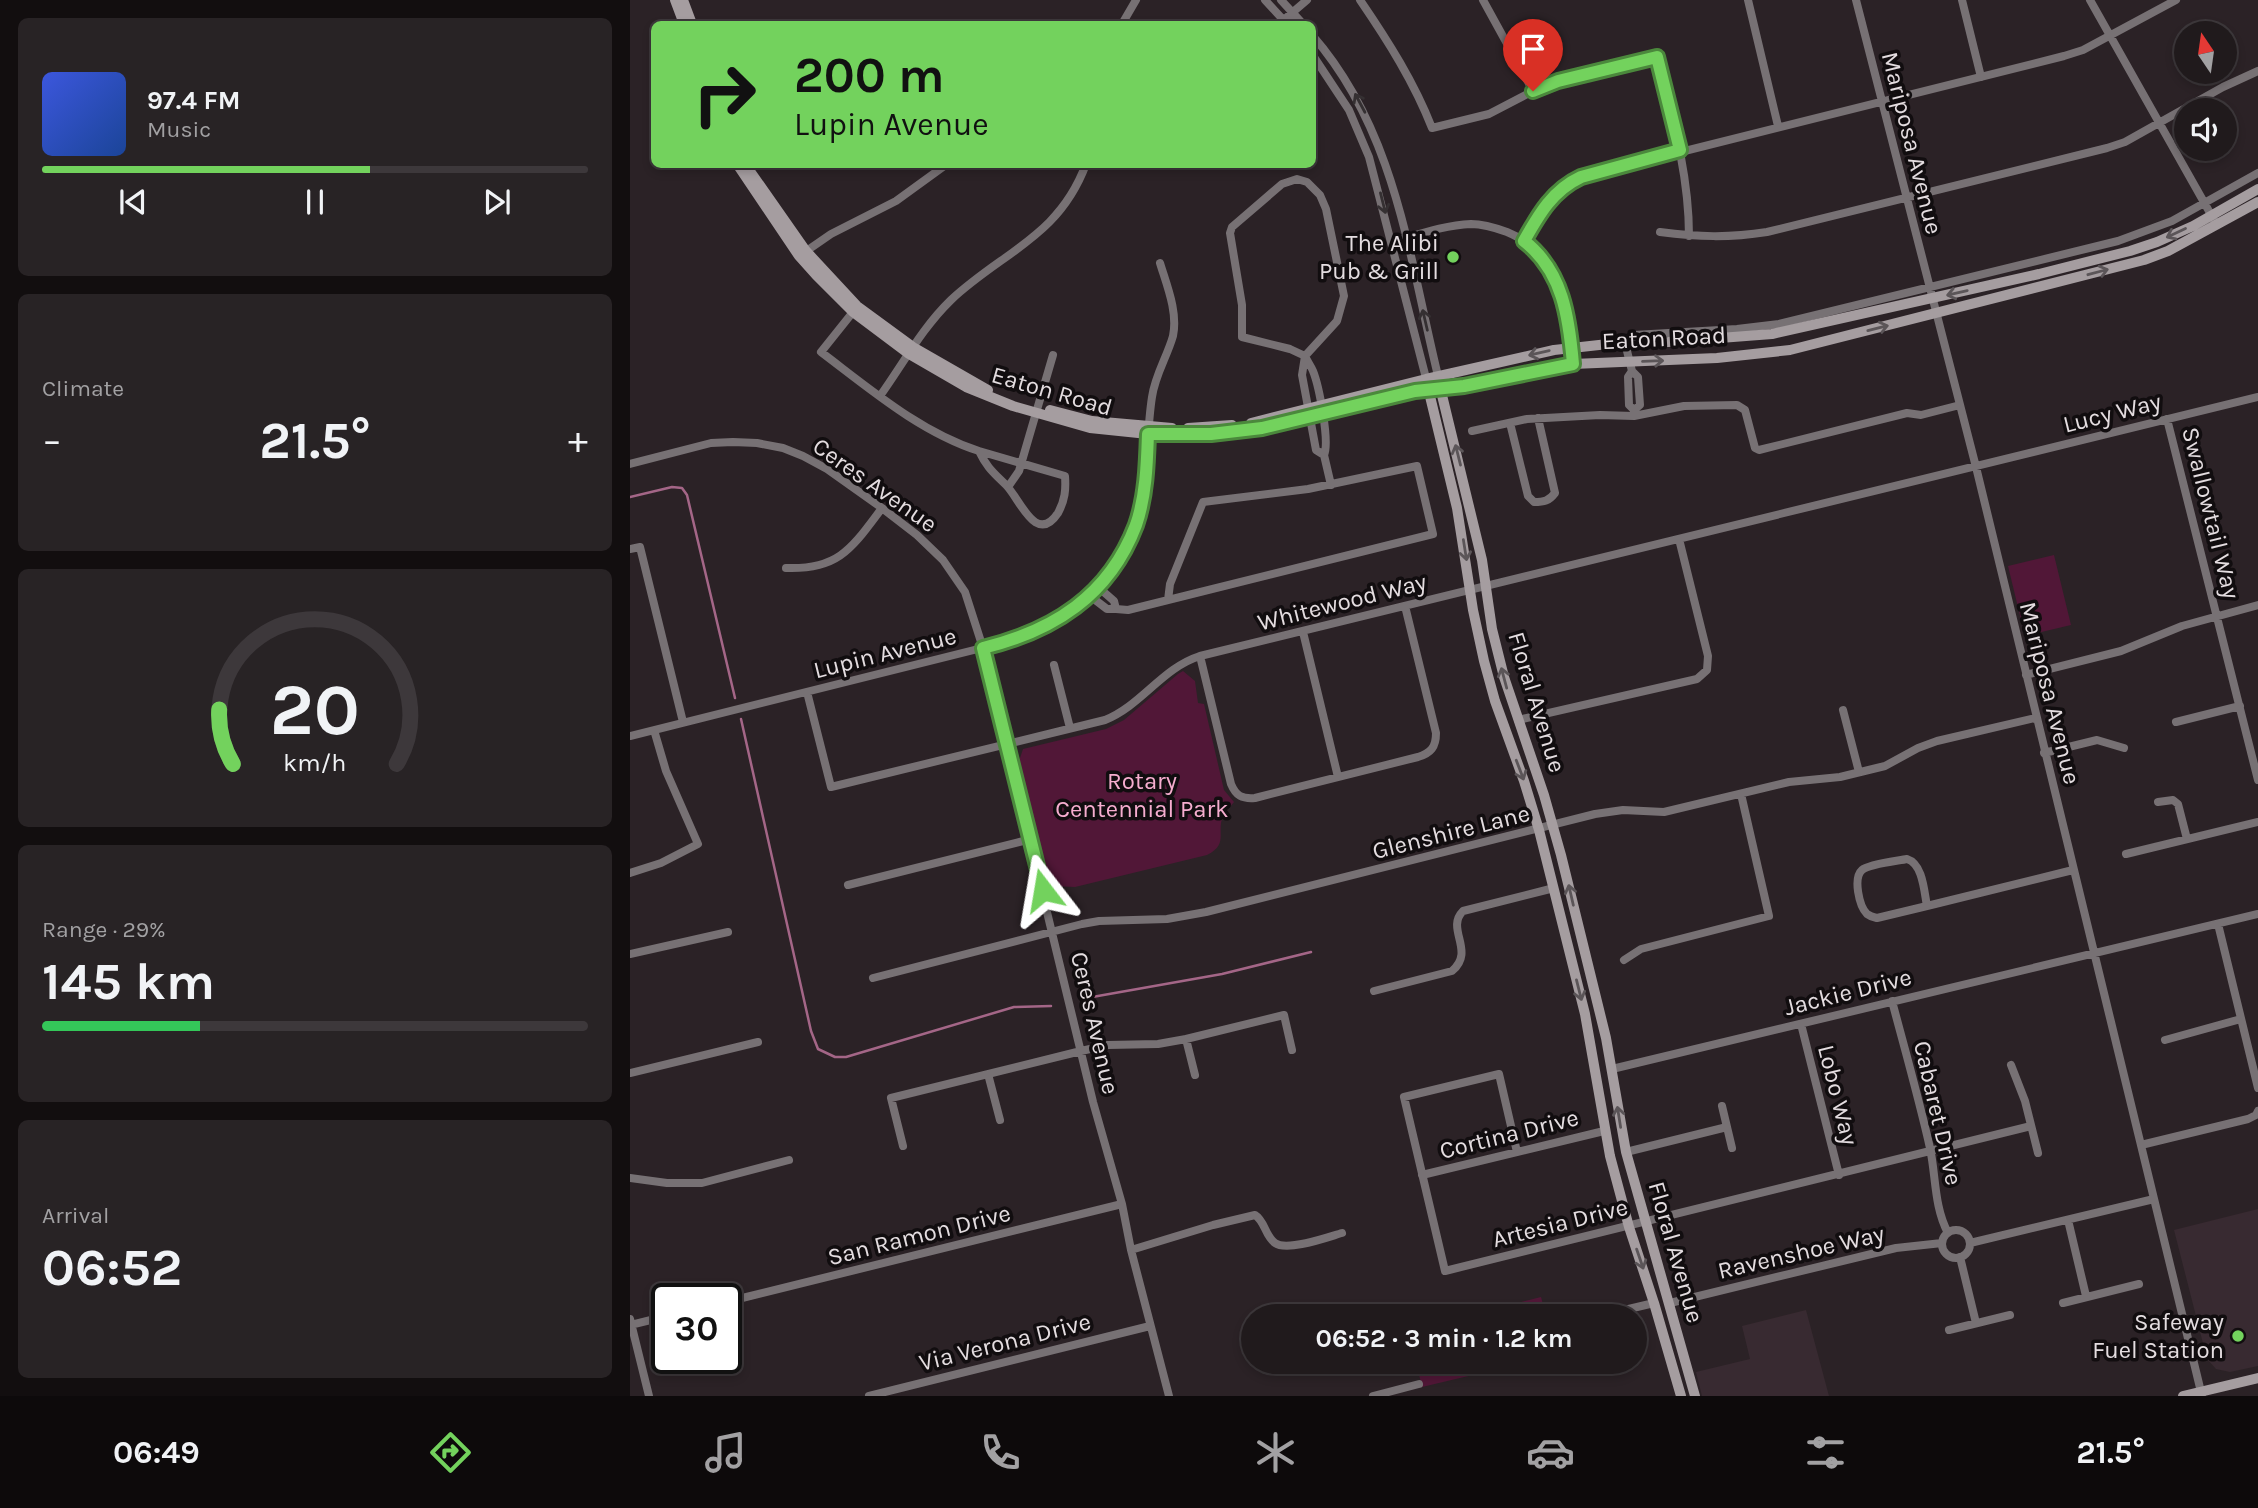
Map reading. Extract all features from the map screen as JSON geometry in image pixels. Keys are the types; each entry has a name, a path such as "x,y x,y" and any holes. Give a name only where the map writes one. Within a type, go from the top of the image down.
{"street":[{"path":"676,0 683,21"},
{"path":"683,0 691,21"},
{"path":"1124,21 1136,0"},
{"path":"1265,0 1281,21"},
{"path":"1281,0 1300,21"},
{"path":"1285,21 1307,0"},
{"path":"1360,0 1419,95 1432,128 1489,114 1558,81 1657,57 1680,150 1689,208 1689,236"},
{"path":"1748,0 1778,127"},
{"name":"Mariposa Avenue","path":"1856,0 1976,467 2201,1394"},
{"path":"1962,0 1981,77"},
{"path":"2090,0 2218,225"},
{"path":"1524,241 1557,192 1581,177 1680,150 2064,56 2082,50 2176,0"},
{"path":"1488,2 1533,91"},
{"name":"Floral Avenue","path":"1316,40 1336,62 1372,127 1389,174 1405,239 1433,382 1481,648 1492,691 1539,830 1585,1014 1604,1131 1629,1227 1681,1396"},
{"name":"Floral Avenue","path":"1316,60 1337,89 1360,134 1376,178 1392,242 1465,486 1498,654 1554,826 1599,1010 1626,1152 1695,1396"},
{"path":"1660,232 1689,236 1730,236 1767,232 2107,148 2124,142 2223,87 2258,71"},
{"name":"Eaton Road","path":"740,168 835,296 853,313 966,387 1090,428 1149,430 1184,435 1236,431 1572,348 1772,334 2133,237 2162,226 2258,173"},
{"path":"748,168 802,254 857,306 911,351"},
{"path":"802,254 831,234 896,201 941,168"},
{"path":"880,396 936,316 963,289 1043,230 1072,195 1084,168"},
{"path":"1324,455 1316,450 1302,375 1305,356 1337,321 1344,296 1326,209 1320,195 1307,182 1297,179 1282,184 1232,227 1230,233 1242,305 1242,338 1290,349 1305,356 1314,372 1322,409 1328,448 1324,455 1331,485"},
{"name":"Eaton Road","path":"1930,293 2130,251 2169,237 2258,190"},
{"name":"Eaton Road","path":"1433,382 1464,386 1573,364 1631,366 1780,351 2144,260 2168,251 2258,202"},
{"path":"1392,242 1472,224 1504,231 1524,241 1543,258 1554,275 1564,305 1573,364"},
{"name":"Lupin Avenue","path":"630,736 1022,638 1066,615 1090,596 1122,554 1136,524 1146,473 1153,392 1173,336 1175,322 1160,263"},
{"path":"853,313 821,352 939,436 979,452 1065,476 1063,504 1052,522 1037,524 1007,487 994,476 979,452"},
{"path":"1625,343 1631,366 1628,377 1629,405 1634,413"},
{"path":"1007,487 1015,478 1021,463 1054,355"},
{"name":"Lucy Way","path":"1976,467 2258,397"},
{"path":"1472,431 1538,418 1634,413 1684,406 1737,405 1745,410 1755,448 1759,450 1907,413 1921,415 1960,405"},
{"path":"1510,422 1528,496 1534,502 1543,502 1550,500 1555,493 1538,418"},
{"name":"Swallowtail Way","path":"2167,419 2258,780"},
{"name":"Ceres Avenue","path":"630,464 711,443 757,443 783,448 827,469 882,508 932,548 956,576 973,610 983,648 1093,1101 1122,1204 1131,1250 1169,1396"},
{"path":"1090,596 1107,609 1128,610 1433,534 1417,466 1308,489 1203,502 1170,584 1168,600"},
{"name":"Whitewood Way","path":"807,692 831,787 1117,715 1128,709 1171,670 1200,656 1976,467"},
{"path":"786,568 814,567 841,557 882,508"},
{"path":"1518,720 1697,679 1707,670 1708,656 1679,539"},
{"path":"630,549 640,547 683,722"},
{"path":"1097,587 1114,601 1116,609"},
{"path":"2026,675 2121,651 2182,626 2258,605"},
{"path":"1200,656 1234,792 1240,797 1255,798 1427,754 1433,749 1436,733 1405,606"},
{"path":"1303,632 1338,777"},
{"path":"1054,665 1070,728"},
{"path":"2176,722 2240,706"},
{"path":"1843,710 1859,772"},
{"name":"Glenshire Lane","path":"873,978 1099,921 1186,916 1609,812 1664,812 1789,782 1840,777 1885,766 1937,741 2035,718"},
{"path":"630,873 661,863 698,844 666,771 654,730"},
{"path":"2044,753 2097,740 2124,748"},
{"path":"1624,960 1641,949 1769,916 1741,794"},
{"path":"2158,802 2173,800 2178,804 2187,839"},
{"path":"2126,854 2258,822"},
{"path":"848,886 1031,839"},
{"path":"1927,906 1919,871 1913,861 1907,859 1867,868 1859,875 1857,880 1863,906 1871,917 1877,918 1927,906 2073,870"},
{"path":"1374,991 1452,971 1458,966 1463,953 1456,923 1463,911 1554,888"},
{"name":"Jackie Drive","path":"1612,1069 2258,914"},
{"path":"2218,923 2258,1088"},
{"path":"630,954 728,932"},
{"name":"Cabaret Drive","path":"1892,1001 1930,1150 1943,1224 1948,1233"},
{"path":"903,1146 891,1098 988,1074 1108,1045 1158,1044 1284,1015 1292,1050"},
{"path":"2165,1040 2241,1019"},
{"name":"Lobo Way","path":"1801,1024 1839,1175"},
{"path":"1186,1039 1195,1075"},
{"path":"630,1073 758,1042"},
{"path":"2011,1065 2025,1101 2038,1153"},
{"path":"988,1074 1000,1120"},
{"name":"Artesia Drive","path":"1517,1152 1499,1074 1404,1097 1446,1271 2031,1126"},
{"path":"1722,1106 1732,1148"},
{"path":"2141,1144 2257,1116"},
{"path":"1626,1152 1727,1127"},
{"name":"Cortina Drive","path":"1422,1175 1604,1131"},
{"path":"630,1178 676,1184 702,1183 789,1160"},
{"path":"1970,1243 2154,1199"},
{"name":"San Ramon Drive","path":"742,1298 1122,1204"},
{"path":"1131,1250 1255,1215 1273,1242 1278,1244 1298,1244 1342,1233"},
{"path":"2068,1220 2086,1296"},
{"path":"1956,1230 1964,1232 1970,1243 1968,1251 1960,1257 1946,1253 1942,1243 1948,1233 1956,1230"},
{"name":"Ravenshoe Way","path":"1670,1303 1896,1248 1942,1243"},
{"path":"1960,1257 1976,1324"},
{"path":"2063,1303 2139,1284"},
{"path":"1647,1305 1654,1303"},
{"path":"1949,1330 2010,1315"},
{"path":"649,1396 630,1323 651,1319"},
{"name":"Via Verona Drive","path":"869,1396 1150,1326"},
{"path":"2183,1396 2201,1394 2258,1377"},
{"path":"1373,1396 1419,1384"}],"shaded area":[{"path":"2258,1209 2258,1366 2230,1372 2216,1369 2207,1359 2174,1230"},
{"path":"1806,1310 1829,1396 1702,1396 1696,1372 1750,1359 1742,1326"}],"green space":[{"path":"2054,555 2071,625 2025,636 2008,566"},
{"name":"Rotary Centennial Park","path":"1183,671 1195,681 1198,703 1204,704 1224,790 1234,802 1223,816 1218,847 1207,855 1075,887 1050,886 1019,761 1023,749 1106,729 1124,720"},
{"path":"1541,1297 1543,1304 1513,1304"},
{"path":"1419,1374 1477,1374 1422,1387"}],"waterway":[{"path":"630,497 672,487 682,488 687,495 735,698"},
{"path":"741,719 811,1031 818,1049 835,1057 846,1057 1014,1007 1051,1006"},
{"path":"1081,999 1222,974 1311,952"}],"place":[{"name":"The Alibi Pub & Grill","path":"1453,257"},
{"name":"Safeway Fuel Station","path":"2238,1336"}],"route":[{"path":"1043,890 983,648 1022,638 1044,628 1087,598 1106,577 1122,554 1136,524 1143,497 1148,434 1211,434 1262,428 1415,391 1464,386 1573,364 1561,290 1543,258 1524,241 1547,204 1569,183 1581,177 1680,150 1657,57 1558,81 1533,91"}]}
